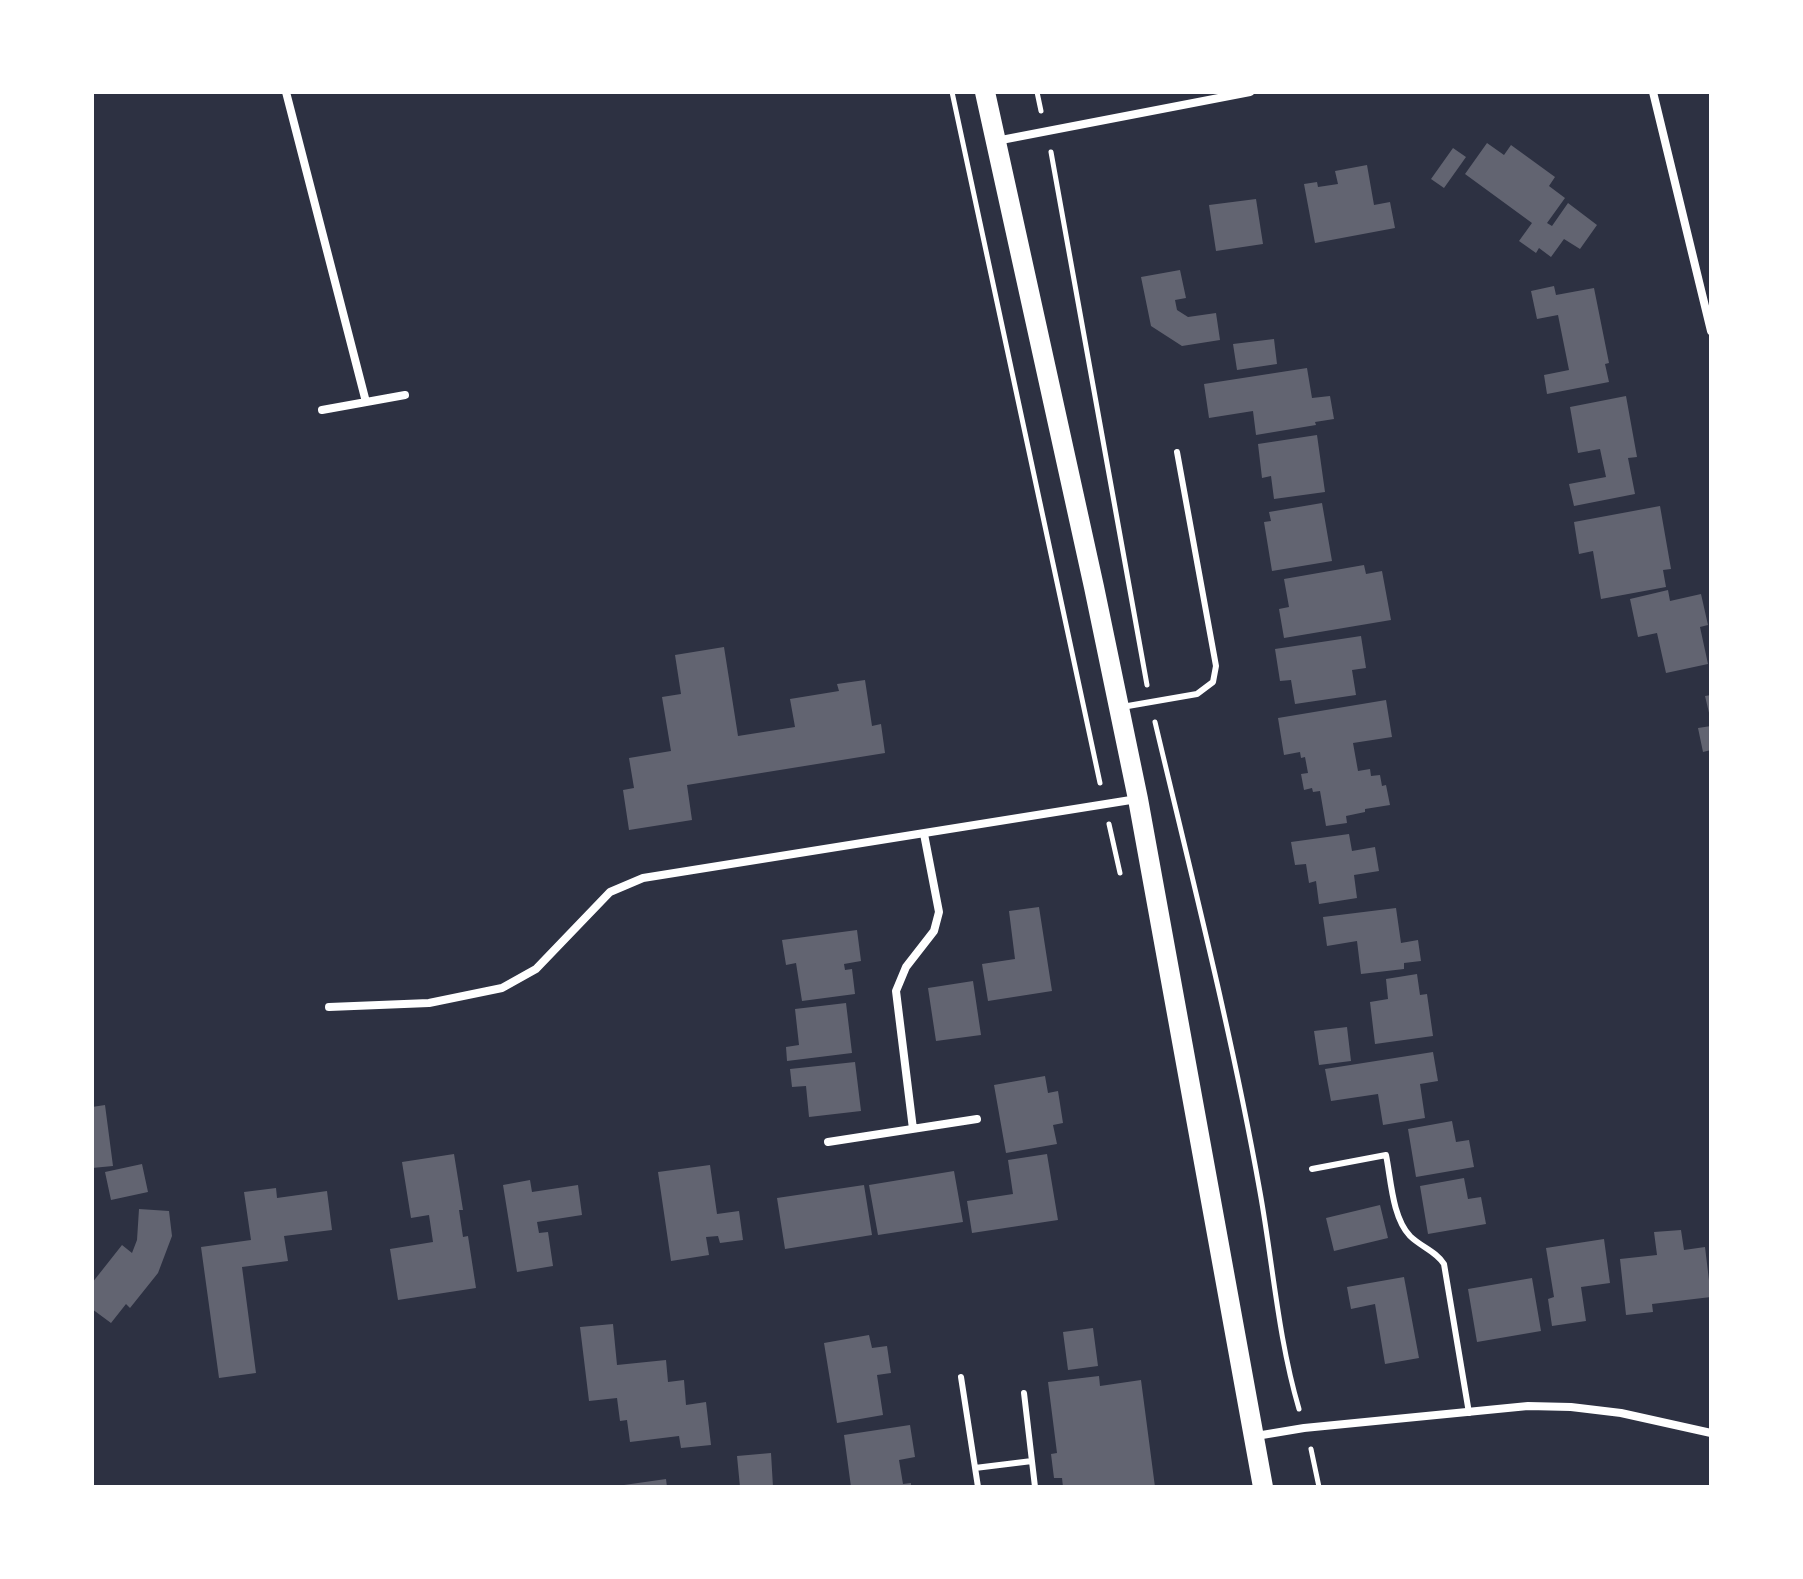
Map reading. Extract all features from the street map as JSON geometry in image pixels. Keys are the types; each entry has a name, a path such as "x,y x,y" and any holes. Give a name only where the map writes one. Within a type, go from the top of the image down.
{"main road":[{"path":"985,92 1138,799 1263,1487"}],"street":[{"path":"286,92 366,402"},
{"path":"995,141 1250,92"},
{"path":"1653,92 1711,331"},
{"path":"322,410 405,395"},
{"path":"329,1007 429,1003 502,988 536,969 610,892 643,878 1138,799"},
{"path":"913,1129 896,991 906,967 934,931 939,912 924,834"},
{"path":"828,1142 977,1119"},
{"path":"1256,1436 1304,1428 1528,1406 1621,1413 1711,1433"}],"lane":[{"path":"1119,707 1197,694 1213,682 1216,666 1177,452"},
{"path":"1312,1169 1386,1155 1404,1228 1411,1238 1439,1255 1444,1264 1469,1413"},
{"path":"961,1377 978,1487"},
{"path":"1024,1393 1035,1487"},
{"path":"975,1468 1032,1461"}],"path":[{"path":"1037,92 1150,703 1215,972 1260,1192 1288,1372 1318,1472 1319,1487"}],"building":[{"path":"1487,143 1504,155 1511,145 1555,177 1549,186 1565,198 1547,223 1552,226 1568,203 1597,225 1580,249 1564,239 1551,257 1539,248 1536,253 1519,241 1532,223 1465,174"},
{"path":"1453,148 1466,157 1444,188 1431,179"},
{"path":"1367,165 1374,205 1390,202 1395,228 1315,243 1304,184 1317,182 1318,187 1338,184 1335,171"},
{"path":"1256,199 1263,244 1216,251 1209,205"},
{"path":"1180,270 1186,298 1175,300 1177,310 1188,317 1216,313 1220,340 1182,346 1151,326 1141,277"},
{"path":"1554,286 1556,295 1594,288 1609,363 1605,364 1609,382 1547,394 1544,375 1569,370 1558,315 1537,319 1531,291"},
{"path":"1274,339 1277,364 1237,370 1233,344"},
{"path":"1307,368 1312,398 1330,396 1334,419 1256,435 1253,411 1209,418 1204,384"},
{"path":"1626,396 1637,457 1628,458 1635,494 1574,506 1569,484 1606,477 1600,449 1578,453 1570,407"},
{"path":"1317,435 1325,492 1274,499 1271,476 1262,478 1258,444"},
{"path":"1322,503 1332,561 1272,571 1264,522 1271,521 1269,512"},
{"path":"1660,506 1671,569 1663,570 1666,587 1601,599 1593,551 1579,554 1574,522"},
{"path":"1364,565 1366,574 1382,571 1391,620 1284,638 1279,609 1289,607 1284,579"},
{"path":"1668,590 1670,601 1701,594 1708,625 1700,627 1708,664 1666,673 1657,633 1638,637 1630,599"},
{"path":"1361,636 1366,668 1352,670 1356,695 1295,704 1291,680 1280,681 1275,649"},
{"path":"724,647 738,736 795,727 790,699 839,691 837,684 865,680 872,726 881,724 885,753 687,785 692,820 629,830 623,790 634,788 629,758 671,751 662,697 681,694 675,655"},
{"path":"1711,695 1711,717 1710,717 1705,696"},
{"path":"1386,700 1392,737 1353,743 1358,771 1370,769 1371,776 1380,775 1382,786 1386,785 1390,805 1365,809 1365,812 1346,816 1347,823 1326,826 1320,791 1313,792 1312,788 1304,790 1301,774 1308,773 1305,757 1301,758 1300,752 1284,755 1278,718"},
{"path":"1711,726 1711,750 1703,752 1698,728"},
{"path":"1349,834 1352,851 1375,847 1379,871 1354,875 1357,898 1319,904 1316,881 1309,883 1306,864 1295,865 1291,842"},
{"path":"1039,907 1052,991 988,1001 982,964 1015,959 1009,911"},
{"path":"1396,908 1401,943 1418,940 1421,961 1404,963 1404,969 1361,974 1357,941 1327,946 1323,917"},
{"path":"857,930 861,961 844,964 845,970 852,969 855,994 802,1001 796,963 786,965 782,940"},
{"path":"1417,974 1420,995 1427,994 1433,1036 1375,1044 1370,1002 1388,999 1386,979"},
{"path":"973,981 981,1035 936,1041 928,988"},
{"path":"846,1003 852,1053 787,1061 786,1047 799,1045 795,1009"},
{"path":"1347,1027 1351,1061 1319,1065 1314,1031"},
{"path":"1433,1052 1438,1081 1420,1084 1425,1118 1383,1125 1378,1094 1331,1101 1325,1069"},
{"path":"855,1062 861,1111 809,1117 806,1086 792,1087 790,1069"},
{"path":"1045,1076 1048,1093 1058,1091 1063,1123 1053,1125 1057,1144 1006,1153 994,1085"},
{"path":"105,1105 113,1166 92,1168 92,1107"},
{"path":"1452,1121 1456,1142 1469,1140 1474,1167 1416,1177 1408,1129"},
{"path":"454,1154 463,1210 459,1210 463,1237 468,1236 476,1288 398,1300 390,1249 433,1242 429,1215 411,1218 402,1162"},
{"path":"1047,1154 1058,1220 972,1233 967,1201 1013,1194 1008,1160"},
{"path":"142,1164 148,1192 111,1200 105,1172"},
{"path":"710,1165 717,1214 739,1211 743,1240 720,1243 718,1236 706,1237 709,1255 671,1261 658,1172"},
{"path":"954,1171 963,1222 878,1235 869,1185"},
{"path":"1464,1178 1468,1199 1481,1197 1486,1224 1428,1234 1420,1186"},
{"path":"530,1180 532,1192 578,1185 582,1215 537,1222 539,1233 548,1232 553,1266 517,1272 503,1185"},
{"path":"864,1185 872,1235 785,1249 777,1198"},
{"path":"276,1188 277,1198 327,1191 332,1230 284,1236 288,1261 242,1267 256,1373 219,1378 201,1247 251,1240 244,1192"},
{"path":"1380,1205 1388,1238 1334,1251 1326,1218"},
{"path":"139,1209 169,1211 172,1236 158,1273 130,1308 126,1304 111,1323 92,1309 92,1283 122,1245 132,1253 137,1240"},
{"path":"1681,1230 1684,1250 1705,1247 1711,1297 1652,1304 1653,1312 1626,1315 1620,1259 1657,1255 1654,1232"},
{"path":"1604,1239 1610,1283 1581,1287 1586,1321 1552,1326 1548,1299 1554,1297 1546,1248"},
{"path":"1404,1277 1419,1358 1385,1364 1375,1304 1351,1309 1347,1287"},
{"path":"1532,1278 1541,1331 1477,1342 1468,1289"},
{"path":"613,1324 617,1365 666,1360 668,1382 684,1380 686,1405 706,1402 711,1445 681,1448 679,1436 630,1442 627,1420 620,1421 617,1398 589,1401 580,1327"},
{"path":"1093,1328 1098,1366 1068,1370 1063,1332"},
{"path":"869,1335 872,1348 887,1346 891,1373 877,1375 883,1415 837,1423 824,1343"},
{"path":"1099,1376 1100,1386 1141,1380 1155,1487 1063,1487 1062,1478 1054,1478 1051,1454 1057,1453 1048,1382"},
{"path":"910,1425 915,1457 899,1460 903,1484 911,1483 911,1487 851,1487 844,1435"},
{"path":"771,1453 773,1487 740,1487 737,1456"},
{"path":"666,1479 667,1487 624,1487 624,1485"}]}
